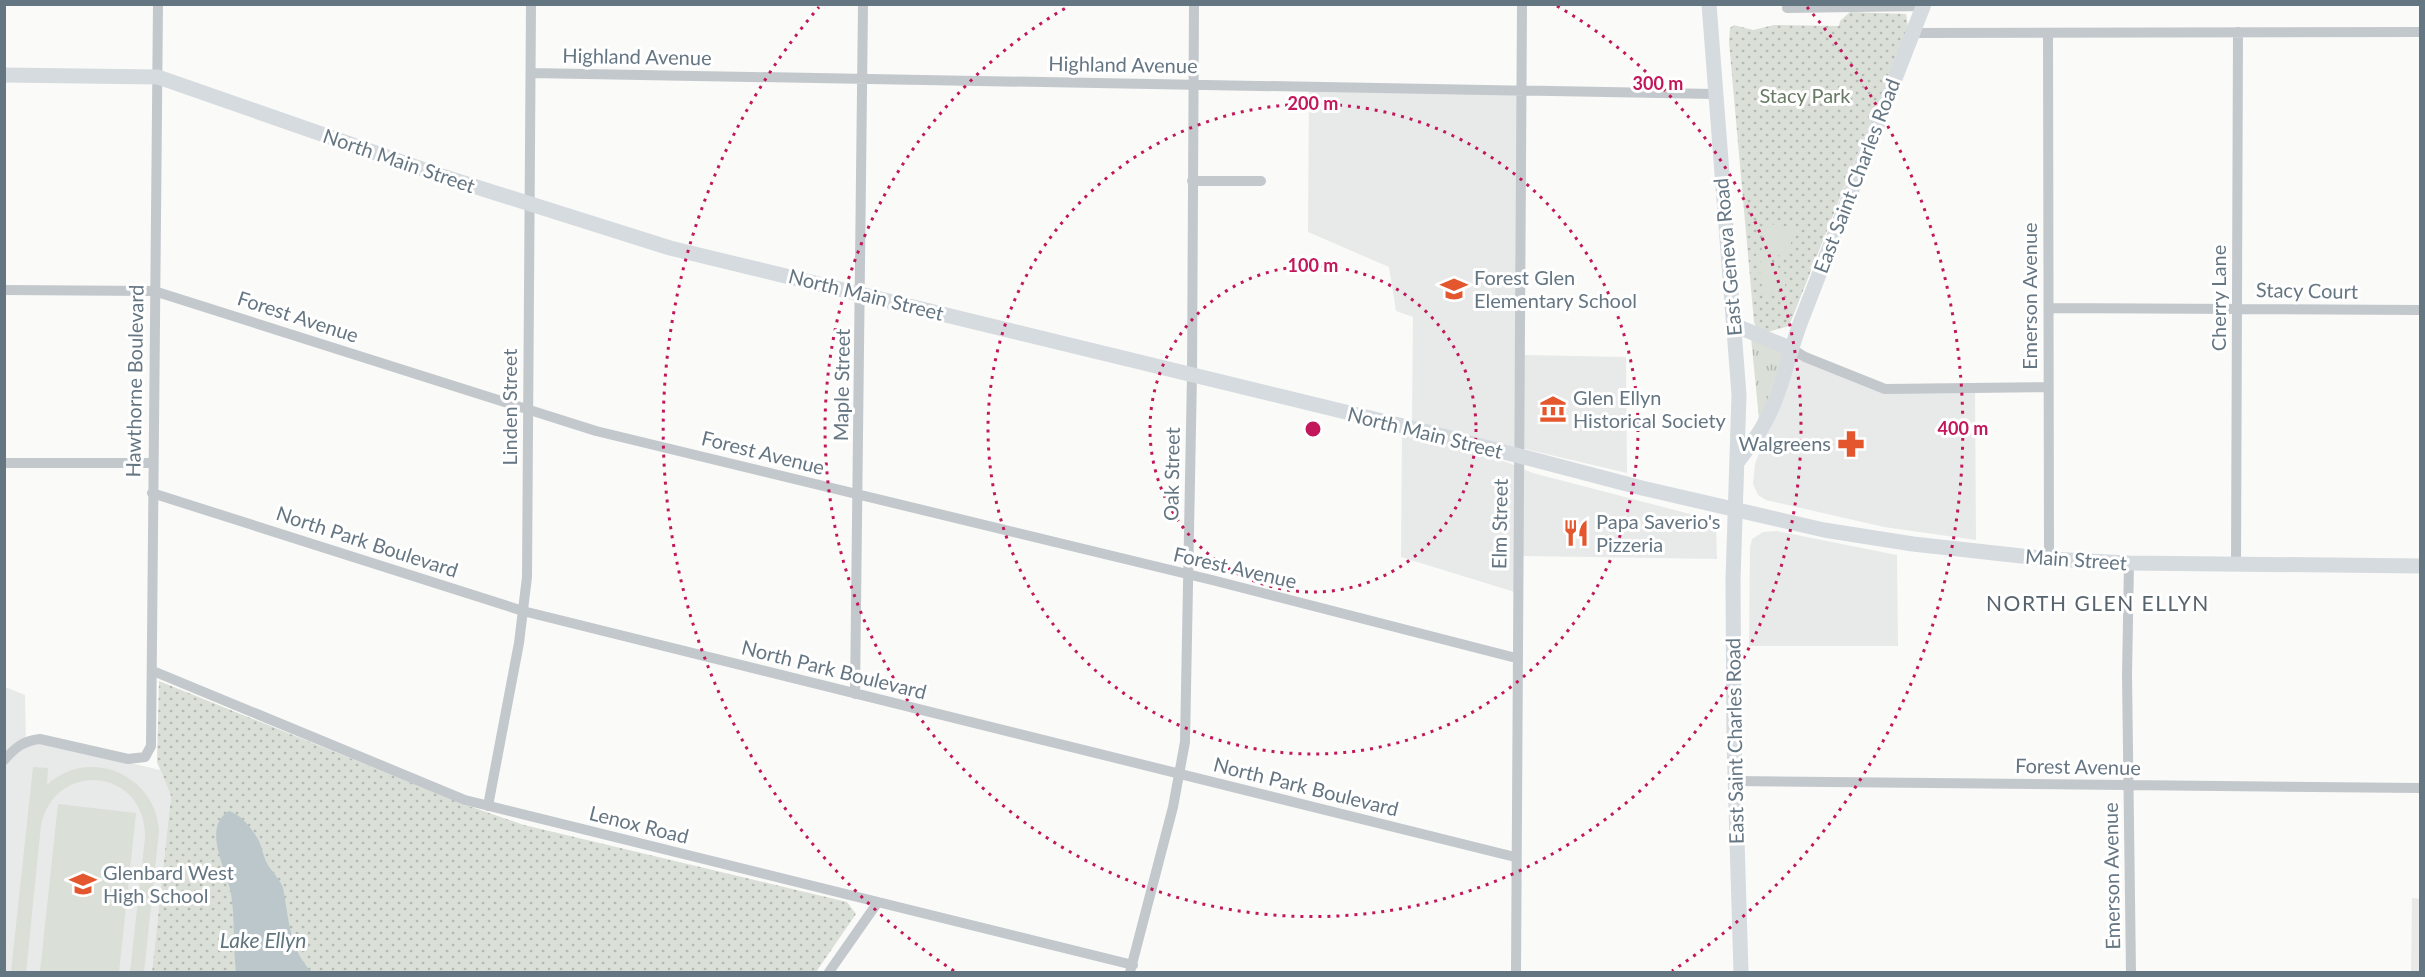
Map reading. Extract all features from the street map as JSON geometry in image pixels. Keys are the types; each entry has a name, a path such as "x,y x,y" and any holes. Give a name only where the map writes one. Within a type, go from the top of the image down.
{"street":[{"name":"Hawthorne Boulevard","path":"4,760 25,741 40,739 128,759 145,757 151,746 158,4"},
{"name":"Linden Street","path":"488,806 519,643 526,577 531,4"},
{"name":"Maple Street","path":"855,694 863,4"},
{"name":"Oak Street","path":"1132,969 1173,807 1185,742 1192,375 1194,4"},
{"name":"Elm Street","path":"1516,972 1516,658 1522,4"},
{"name":"East Geneva Road","path":"1709,4 1739,395 1735,509"},
{"path":"1787,8 1924,5"},
{"name":"East Saint Charles Road","path":"1737,463 1764,425 1801,321 1924,5"},
{"name":"Cherry Lane","path":"2236,565 2238,32"},
{"path":"1913,33 2421,32"},
{"name":"Emerson Avenue","path":"2048,33 2049,559"},
{"name":"Highland Avenue","path":"531,73 1716,94"},
{"name":"North Main Street","path":"4,75 158,77 530,205 670,248 1735,509"},
{"path":"1192,181 1261,182"},
{"name":"Forest Avenue","path":"4,290 154,291 596,431 1188,575 1516,658"},
{"name":"Stacy Court","path":"2049,308 2421,310"},
{"path":"1734,325 1885,389 2048,387"},
{"path":"4,463 152,463"},
{"name":"North Park Boulevard","path":"152,493 523,611 1515,857"},
{"name":"East Saint Charles Road","path":"1735,509 1733,580 1735,781 1741,972"},
{"name":"Main Street","path":"1735,509 1824,530 1893,541 2049,559 2129,563 2421,566"},
{"name":"Emerson Avenue","path":"2129,563 2128,786 2131,972"},
{"name":"Lenox Road","path":"153,671 465,800 878,902 1132,969"},
{"name":"Forest Avenue","path":"1735,781 2421,788"},
{"path":"829,972 878,902"}],"shaded area":[{"name":"Forest Glen Elementary School","path":"1309,90 1518,94 1514,448 1412,424 1413,317 1396,311 1389,267 1308,232"},
{"path":"1796,352 1882,388 1975,390 1976,540 1884,527 1766,500 1758,495 1753,484 1755,464"},
{"path":"1522,355 1626,357 1627,473 1521,448"},
{"path":"1402,430 1509,463 1533,473 1709,519 1716,525 1717,559 1519,556 1518,593 1401,557"},
{"path":"1777,531 1897,555 1898,646 1749,646 1752,539 1763,532"},
{"name":"Glenbard West High School","path":"5,687 25,695 26,743 40,741 160,770 171,796 152,972 5,972"},
{"path":"2412,898 2420,899 2420,972 2411,972"}],"green space":[{"name":"Stacy Park","path":"1850,12 1906,14 1908,27 1789,326 1768,332 1756,327 1754,322 1729,42 1730,28 1734,25 1753,30 1774,25 1839,26 1840,21"},
{"path":"1767,223 1794,229 1788,257 1768,254 1768,258 1786,275 1785,287 1770,295 1763,294 1760,273 1763,265 1760,261 1751,264 1751,258 1761,253"},
{"path":"1751,337 1785,351 1759,419"},
{"path":"159,681 466,805 524,825 847,902 856,914 816,972 152,972 171,796 157,762"},
{"path":"33,767 48,768 47,785 64,773 82,768 100,768 118,772 146,795 155,811 159,831 144,972 130,972 145,838 142,815 132,797 117,786 99,780 81,781 64,789 50,803 41,825 26,972 11,972"},
{"path":"58,804 136,813 119,972 40,972"}],"water":[{"name":"Lake Ellyn","path":"229,811 242,819 253,832 268,865 282,885 294,944 304,963 312,972 236,972 231,893 216,838 221,818"}],"place":[{"name":"Forest Glen Elementary School","path":"1454,289"},
{"name":"Glen Ellyn Historical Society","path":"1553,409"},
{"name":"Walgreens","path":"1851,444"},
{"name":"Papa Saverio's Pizzeria","path":"1576,533"},
{"name":"Glenbard West High School","path":"83,884"}],"district":[{"name":"NORTH GLEN ELLYN","path":"2098,604"}]}
